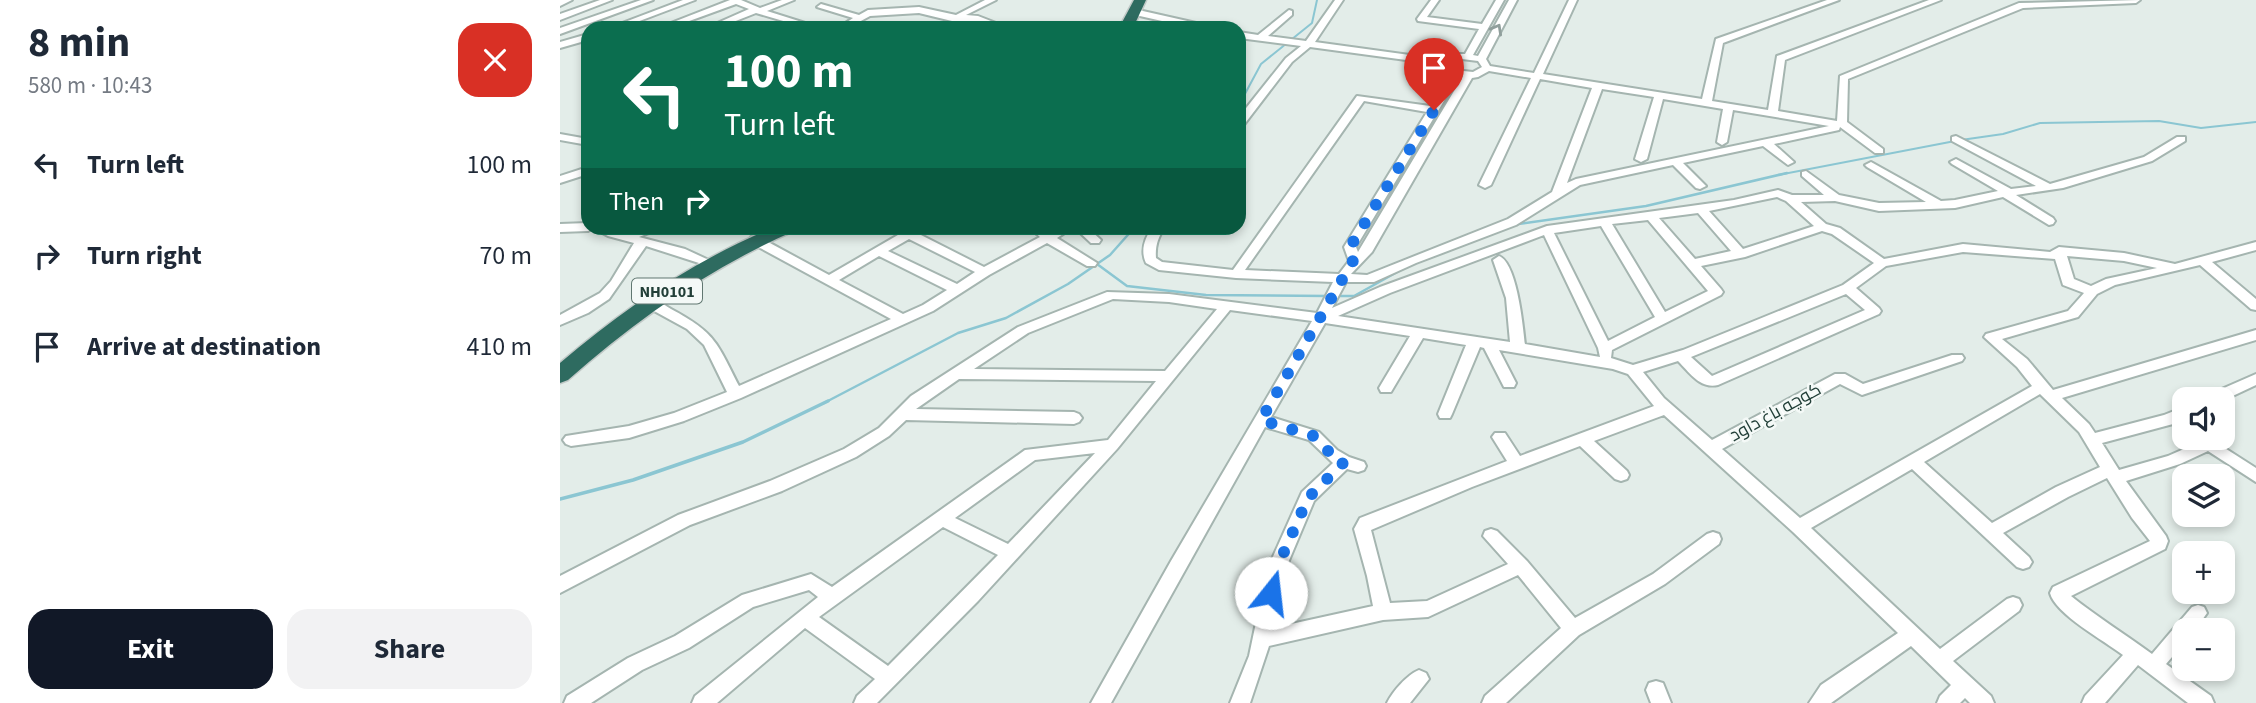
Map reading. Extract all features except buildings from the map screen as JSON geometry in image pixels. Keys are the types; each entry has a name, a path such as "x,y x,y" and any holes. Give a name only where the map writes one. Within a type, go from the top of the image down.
{"highway":[{"name":"NH0101","path":"560,375 650,303 701,269 768,235"}],"street":[{"path":"560,3 568,0"},
{"path":"560,17 608,0"},
{"path":"589,21 649,0"},
{"path":"632,21 691,0"},
{"path":"680,21 735,0 761,12 792,21"},
{"path":"732,21 790,0"},
{"path":"955,21 992,0"},
{"path":"1246,115 1289,60 1310,43 1339,0"},
{"path":"1435,0 1421,19 1484,27"},
{"path":"1468,56 1500,0"},
{"path":"1481,59 1513,0"},
{"path":"1485,185 1573,0"},
{"path":"1706,103 1719,41 1835,0"},
{"path":"1773,114 1780,58 1937,0"},
{"path":"1153,235 1149,240 1150,260 1159,266 1236,274 1336,290 1512,222 1576,182 1835,128 1838,123 1843,78 2022,5 2136,0"},
{"path":"852,21 883,11 919,5 948,21"},
{"path":"1137,6 1183,21"},
{"path":"821,8 858,17"},
{"path":"749,21 761,12"},
{"path":"1263,39 1289,13"},
{"path":"961,21 975,18 983,21"},
{"path":"560,31 581,24"},
{"path":"1246,36 1447,63 1455,58 1468,56 1481,59 1487,68"},
{"path":"560,45 581,39"},
{"path":"1447,63 1447,69 1455,74 1468,76 1480,74 1487,68"},
{"path":"1487,68 1838,123 1879,151"},
{"path":"1354,259 1350,247 1455,74"},
{"path":"1101,703 1354,259 1366,252 1468,76"},
{"path":"1557,193 1598,86"},
{"path":"1641,159 1659,96"},
{"path":"1236,274 1361,98 1434,110"},
{"path":"1722,142 1728,107"},
{"path":"560,137 581,141"},
{"path":"1956,139 2049,188"},
{"path":"1790,199 1835,198 1880,207 1939,205 2049,188 2148,159 2181,139"},
{"path":"1766,143 1788,162"},
{"path":"1675,162 1700,186"},
{"path":"1956,162 2049,221"},
{"path":"1871,165 1939,205"},
{"path":"560,180 581,172"},
{"path":"1806,174 1835,198"},
{"path":"1322,318 1385,290 1547,230 1701,209 1778,193 1790,199 1822,227 1836,231 1882,263"},
{"path":"1701,209 1738,253"},
{"path":"1606,355 1662,318 1716,292 1651,216"},
{"path":"1605,222 1662,318"},
{"path":"560,228 581,227"},
{"path":"1692,264 1738,253 1744,254 1822,227"},
{"path":"1547,230 1606,355"},
{"path":"618,235 626,238 642,235"},
{"path":"560,320 596,304 614,286 629,254 646,235"},
{"path":"649,235 707,261 701,269"},
{"path":"829,280 903,235"},
{"path":"921,235 984,272"},
{"path":"571,440 629,432 679,417 736,394 903,320 984,272 1037,235"},
{"path":"1046,235 1091,263"},
{"path":"1089,235 1094,240"},
{"path":"755,240 903,320"},
{"path":"2203,703 2091,624 2059,596 2059,593 2161,543 2084,428 2022,363 1991,337 2073,314 2092,291 2111,282 2256,246"},
{"path":"1633,370 1680,355 1849,288 1882,263 1963,248 2052,256 2059,251 2124,257 2175,268"},
{"path":"877,250 957,289"},
{"path":"2059,251 2068,282 2092,291"},
{"path":"1499,260 1513,298 1518,348"},
{"path":"2203,261 2256,306"},
{"path":"1680,355 1706,380 1713,381 1874,311 1849,288"},
{"path":"560,585 684,520 776,486 850,453 884,432 905,414 916,400 1023,330 1112,295 1322,318 1518,348 1606,355 1633,370 1666,408 1799,527 1984,703"},
{"path":"650,303 692,326 710,342 736,394"},
{"path":"864,703 1011,554 1112,444 1226,306"},
{"path":"1386,388 1419,333"},
{"path":"1799,527 2046,391 2256,335"},
{"path":"1482,342 1509,383"},
{"path":"1445,414 1482,342"},
{"name":"کوچه باغ داود","path":"1710,448 1835,379 1843,379 1863,390 1957,359"},
{"path":"955,374 1168,376"},
{"path":"2235,389 2256,379"},
{"path":"1382,612 1376,576 1362,529 1366,523 1666,408"},
{"path":"905,414 1074,418"},
{"path":"2092,440 2172,418"},
{"path":"1240,703 1261,639 1276,570 1308,498 1351,464 1331,454 1314,436 1261,420"},
{"path":"1500,437 1517,464"},
{"path":"1583,439 1621,475"},
{"path":"702,703 805,617 1031,454 1112,444"},
{"path":"1990,532 2113,473 2136,473 2209,444 2254,472"},
{"path":"1914,463 2023,562"},
{"path":"941,518 1011,554"},
{"path":"1490,536 1521,566 1573,629"},
{"path":"1492,703 1573,629 1659,579 1713,539"},
{"path":"1261,639 1382,612 1428,609 1521,566"},
{"path":"574,703 635,664 682,642 748,601 811,582 833,598"},
{"path":"1939,662 2013,605"},
{"path":"2153,666 2198,612"},
{"path":"805,617 890,678"},
{"path":"1819,703 1828,692 1911,635"},
{"path":"2092,703 2136,654"},
{"path":"1397,703 1419,679"},
{"path":"1947,703 1964,685"}],"waterway":[{"path":"1246,92 1261,64 1312,23 1317,0"},
{"path":"1961,140 2003,134 2040,123 2159,121 2201,128 2256,122"},
{"path":"1781,175 1955,141"},
{"path":"1781,175 1787,173"},
{"path":"1518,224 1646,206 1781,175"},
{"path":"826,402 958,333 1006,318 1068,284 1110,255 1128,235"},
{"path":"1097,264 1127,286 1206,295 1328,296"},
{"path":"1338,296 1354,296 1408,266"},
{"path":"560,499 633,480 743,442 826,402"}],"route":[{"path":"1271,593 1276,570 1308,498 1344,462 1331,454 1314,436 1261,420 1354,259 1350,247 1434,110"}]}
